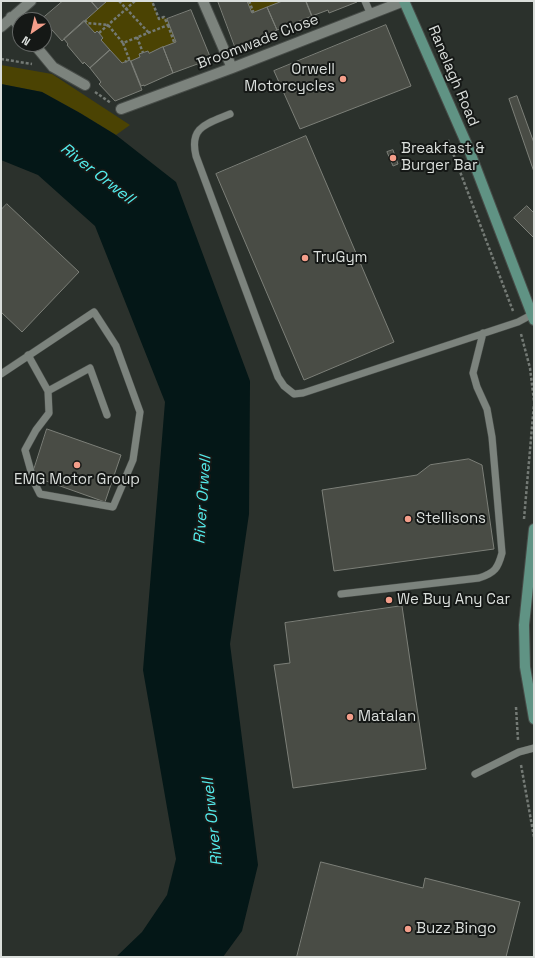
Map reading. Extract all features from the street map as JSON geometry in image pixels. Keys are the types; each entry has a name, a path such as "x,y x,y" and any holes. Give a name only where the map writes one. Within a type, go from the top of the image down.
{"main road":[{"name":"Ranelagh Road","path":"404,1 468,148 533,317"},
{"path":"534,529 524,625 525,667 534,719"}],"street":[{"path":"1,27 31,1"},
{"path":"203,1 232,68"},
{"name":"Broomwade Close","path":"121,109 371,15 404,1"},
{"path":"41,52 53,67 85,85"}],"lane":[{"path":"365,1 371,15"},
{"path":"230,114 207,124 200,129 196,135 194,145 196,156 275,370 284,386 294,394 303,393 533,317"},
{"path":"1,374 28,355 94,312 116,346 140,412 133,460 113,507 40,494 34,482 26,450 36,430 48,413 48,391 28,355"},
{"path":"341,594 479,578 489,575 496,570 502,553 492,438 488,409 477,387 473,373 483,333"},
{"path":"48,391 90,368 107,415"},
{"path":"475,774 519,752 534,748"}],"path":[{"path":"119,1 149,33"},
{"path":"99,33 135,1"},
{"path":"152,1 159,19 164,17 174,42 175,41"},
{"path":"249,1 253,11 251,12"},
{"path":"85,20 88,23 108,25 123,43 129,59 125,62"},
{"path":"123,43 168,25"},
{"path":"137,37 143,53"},
{"path":"1,59 53,67"},
{"path":"85,85 121,109"},
{"path":"446,134 518,322 530,368 534,402"}],"shaded area":[{"path":"107,1 152,1 159,19 164,17 167,19 176,42 149,53 148,51 140,54 140,57 122,63 101,40 103,38 97,31 95,33 84,21"},
{"path":"247,1 279,1 280,2 252,13"},
{"path":"1,65 52,74 130,125 116,135 42,92 1,84"}],"water":[{"name":"River Orwell","path":"1,84 42,92 80,113 116,135 176,182 250,381 249,514 230,644 258,865 242,931 223,957 116,957 142,932 167,895 176,859 143,670 165,402 95,226 38,175 1,160"}],"building":[{"path":"63,1 91,1 98,9 62,41 52,30 52,12 50,12"},
{"path":"91,1 107,1 98,9"},
{"path":"218,1 247,1 252,13 267,7 277,30 260,37 261,39 236,49"},
{"path":"279,1 306,1 312,16 297,22 298,25 289,28 288,26 277,30 267,7 280,2"},
{"path":"306,1 357,2 329,13 328,10 312,16"},
{"path":"191,10 211,59 173,73 163,47 176,42 167,19"},
{"path":"84,21 95,33 97,31 99,33 103,38 101,40 110,50 90,68 84,62 83,64 67,45 68,44 64,39"},
{"name":"Orwell Motorcycles","path":"386,25 411,86 300,129 274,71"},
{"path":"163,47 173,73 141,86 131,61 140,57 139,54 148,51 149,53"},
{"path":"110,50 122,63 130,60 142,90 115,101 99,84 101,82 90,68"},
{"path":"517,96 534,143 534,172 509,99"},
{"name":"TruGym","path":"306,136 394,342 304,380 216,174"},
{"name":"Breakfast & Burger Bar","path":"393,150 398,164 393,166 387,152"},
{"path":"7,204 79,272 22,332 1,312 1,210"},
{"path":"527,206 534,213 534,238 514,218"},
{"name":"EMG Motor Group","path":"47,429 121,455 105,502 32,476"},
{"name":"Stellisons","path":"469,459 482,465 494,549 334,571 322,490 417,475 430,465"},
{"name":"Matalan","path":"402,606 426,769 293,788 274,665 290,663 285,623"},
{"name":"Buzz Bingo","path":"321,862 423,888 425,878 520,902 506,957 297,957"}],"place":[{"name":"Orwell Motorcycles","path":"343,79"},
{"name":"Breakfast & Burger Bar","path":"393,158"},
{"name":"TruGym","path":"305,258"},
{"name":"EMG Motor Group","path":"77,465"},
{"name":"Stellisons","path":"408,519"},
{"name":"We Buy Any Car","path":"389,600"},
{"name":"Matalan","path":"350,717"},
{"name":"Buzz Bingo","path":"408,929"}]}
